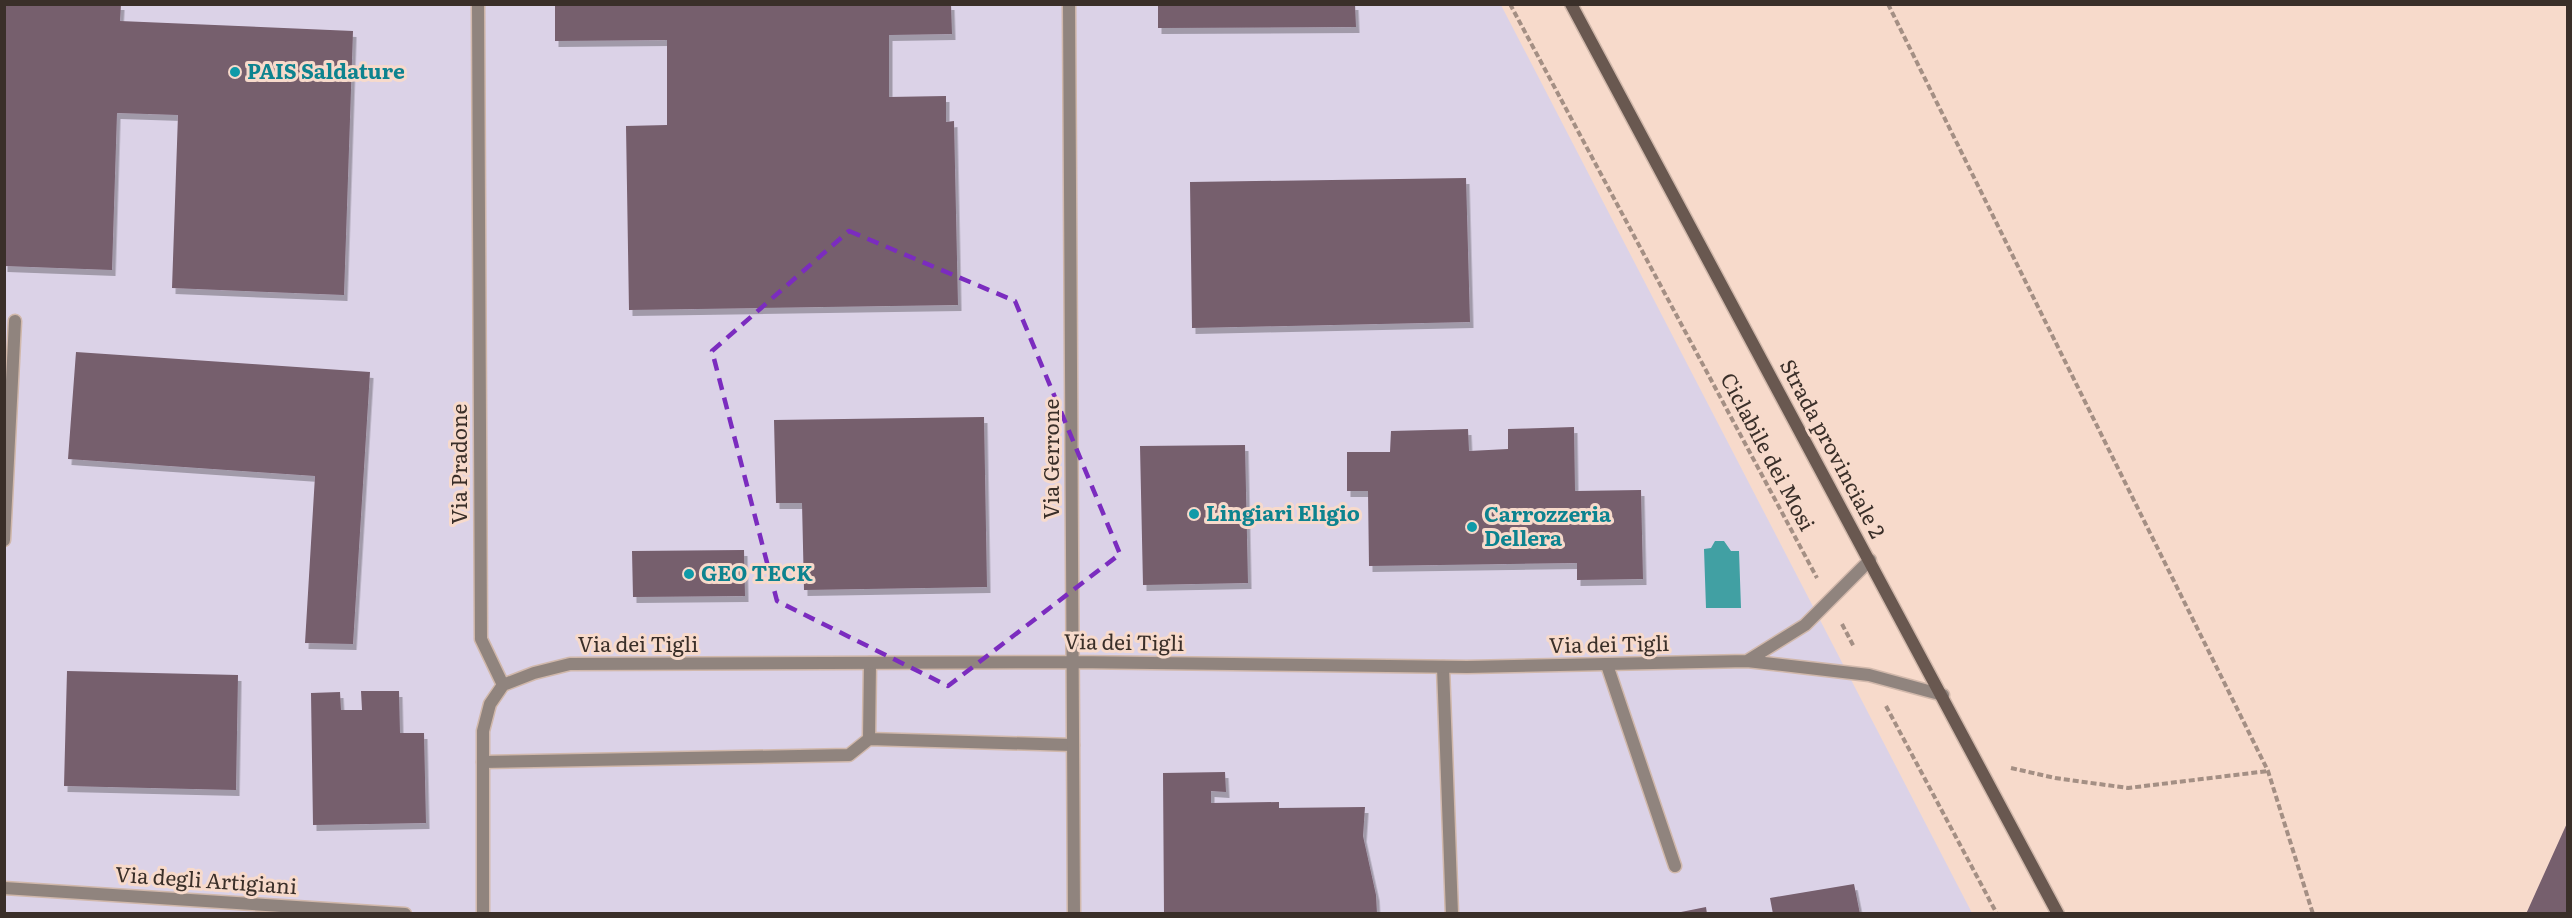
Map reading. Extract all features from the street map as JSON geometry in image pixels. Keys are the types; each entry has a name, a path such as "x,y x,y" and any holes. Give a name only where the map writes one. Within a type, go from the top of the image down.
{"main road":[{"name":"Strada provinciale 2","path":"1571,4 1978,760 2058,914"}],"street":[{"name":"Via Pradone","path":"478,4 481,639 503,685"},
{"name":"Via Gerrone","path":"1069,4 1074,914"},
{"path":"4,540 15,321"},
{"path":"1747,661 1805,625 1870,560"},
{"name":"Via dei Tigli","path":"503,685 534,673 570,664 1072,662 1443,667 1747,661 1869,675 1943,695"},
{"path":"869,739 870,663"},
{"path":"1607,665 1675,866"},
{"path":"1443,667 1452,914"},
{"path":"483,914 483,731 489,704 503,685"},
{"path":"483,762 849,755 869,739 1073,745"},
{"name":"Via degli Artigiani","path":"4,888 405,914"}],"path":[{"name":"Ciclabile dei Mosi","path":"1510,4 1997,914"},
{"path":"1888,4 2268,771 2313,914"},
{"path":"1978,760 2055,778 2128,788 2268,771"}],"highlighted area":[{"path":"849,231 1015,301 1120,554 948,686 777,601 712,351"}],"shaded area":[{"path":"5,4 1501,5 1972,913 5,914"}],"water":[{"path":"1715,541 1724,541 1731,551 1739,551 1741,608 1706,608 1704,549 1711,548"}],"building":[{"path":"4,4 121,4 120,21 353,31 344,295 172,288 178,115 117,113 112,270 4,266"},
{"path":"555,4 951,4 952,34 889,35 889,97 946,96 946,122 954,121 958,305 629,310 626,126 667,125 667,40 555,41"},
{"path":"1158,4 1355,4 1356,27 1158,28"},
{"path":"1466,178 1470,322 1192,328 1190,182"},
{"path":"76,352 370,372 353,644 305,643 315,476 68,459"},
{"path":"984,417 987,587 804,590 802,503 776,503 774,420"},
{"name":"Carrozzeria Dellera","path":"1574,427 1575,491 1641,490 1643,579 1577,580 1577,563 1369,566 1368,491 1347,491 1347,452 1390,452 1391,431 1468,429 1469,451 1508,449 1508,429"},
{"name":"Lingiari Eligio","path":"1245,445 1248,583 1143,585 1140,446"},
{"name":"GEO TECK","path":"744,550 745,596 633,597 632,551"},
{"path":"67,671 238,675 236,790 64,786"},
{"path":"361,691 399,691 400,733 424,733 426,823 313,825 311,693 340,692 341,710 362,710"},
{"path":"1225,772 1226,792 1211,791 1211,803 1279,802 1279,808 1365,807 1363,836 1376,895 1377,914 1164,914 1163,773"},
{"path":"2568,821 2568,914 2526,914"},
{"path":"1854,884 1860,914 1773,914 1770,898"},
{"path":"1706,907 1707,914 1681,914 1681,912"}],"place":[{"name":"PAIS Saldature","path":"235,72"},
{"name":"Lingiari Eligio","path":"1194,514"},
{"name":"Carrozzeria Dellera","path":"1472,527"},
{"name":"GEO TECK","path":"689,574"}]}
